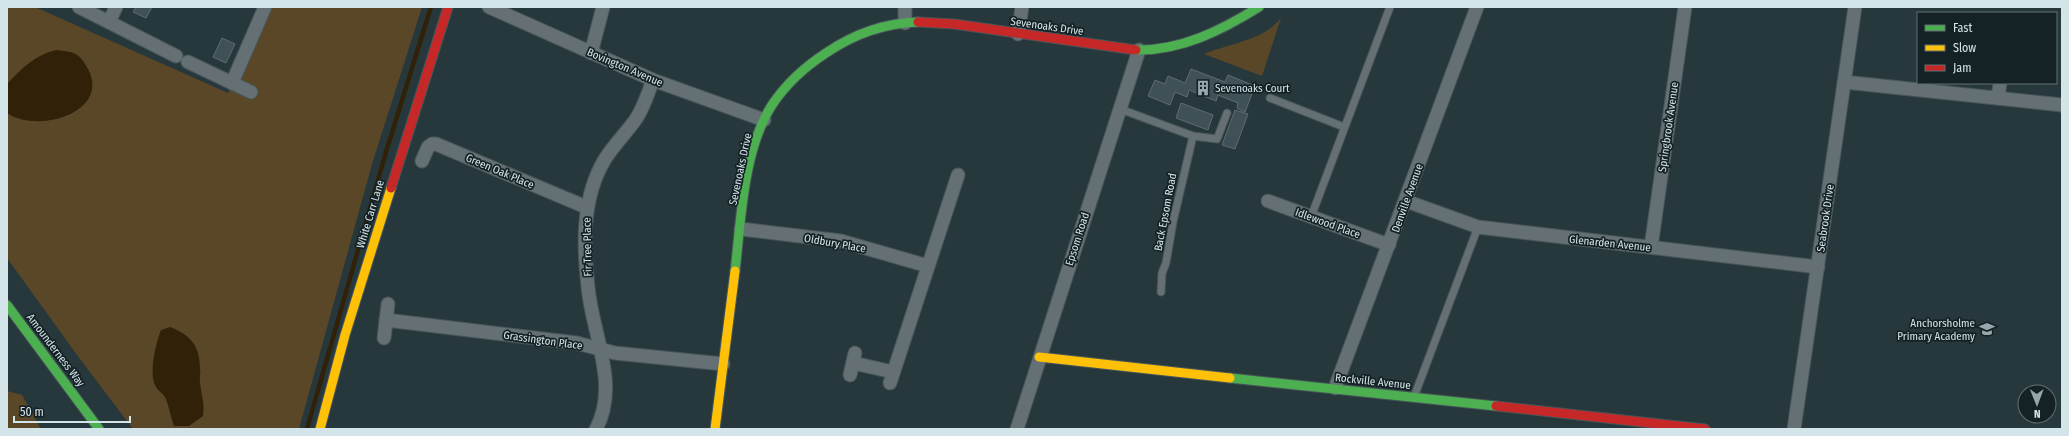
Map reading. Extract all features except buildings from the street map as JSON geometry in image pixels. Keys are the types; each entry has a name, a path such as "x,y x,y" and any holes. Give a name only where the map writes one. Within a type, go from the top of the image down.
{"main road":[{"name":"White Carr Lane","path":"320,429 347,328 448,7"},
{"name":"Sevenoaks Drive","path":"715,429 741,229 752,158 764,120 772,107 789,84 819,58 854,37 879,28 906,22 942,23 1139,50 1155,49 1205,36 1234,23 1259,7"},
{"name":"Amounderness Way","path":"7,305 99,429"},
{"name":"Rockville Avenue","path":"1038,358 1335,388 1705,429"}],"street":[{"path":"79,7 176,56"},
{"path":"109,22 116,7"},
{"path":"232,83 265,7"},
{"name":"Bovington Avenue","path":"489,7 653,80 764,120"},
{"path":"591,53 604,7"},
{"path":"905,7 906,22"},
{"path":"1018,34 1022,7"},
{"name":"Denville Avenue","path":"1335,388 1406,201 1477,7"},
{"name":"Springbrook Avenue","path":"1651,247 1685,7"},
{"name":"Seabrook Drive","path":"1794,429 1855,7"},
{"name":"Epsom Road","path":"1017,429 1038,358 1139,50"},
{"path":"188,62 251,92"},
{"name":"Fir Tree Place","path":"596,429 605,403 606,390 588,287 586,207 599,170 610,152 642,109 653,80"},
{"path":"1844,82 2062,105"},
{"path":"1998,98 2000,84"},
{"name":"Green Oak Place","path":"422,161 428,147 432,144 436,144 586,207"},
{"path":"853,364 892,378 958,175"},
{"name":"Idlewood Place","path":"1268,201 1389,245"},
{"name":"Glenarden Avenue","path":"1406,201 1478,228 1818,267"},
{"name":"Oldbury Place","path":"741,229 841,241 928,266"},
{"path":"384,338 388,304"},
{"name":"Grassington Place","path":"386,320 577,343 600,350 723,364"}],"lane":[{"path":"1311,217 1390,7"},
{"path":"1270,98 1344,127"},
{"path":"1120,109 1193,136 1217,139 1227,113"},
{"name":"Back Epsom Road","path":"1161,292 1162,273 1166,263 1173,222 1193,136"},
{"path":"1414,397 1478,228"}],"shaded area":[{"path":"7,7 35,7 228,93 268,7 422,7 372,164 299,429 133,429 7,258"},
{"path":"1281,18 1262,76 1204,54 1256,37 1274,26"},
{"path":"56,50 72,52 79,56 85,63 92,84 89,97 80,108 67,115 52,120 36,121 20,119 7,113 7,84 29,63 48,52"},
{"path":"170,327 184,334 193,342 200,361 200,380 204,407 203,416 189,426 174,426 166,399 157,389 154,381 154,358 159,336 161,330"},
{"path":"7,391 22,395 41,429 7,429"}],"waterway":[{"path":"307,429 386,152 431,7"}],"traffic: fast":[{"path":"1136,50 1169,47 1200,38 1230,24 1259,7"},
{"path":"735,271 742,208 749,164 762,123 772,105 797,76 837,46 859,35 882,27 918,22"},
{"path":"7,305 99,429"},
{"path":"1230,378 1496,406"}],"traffic: slow":[{"path":"320,429 345,335 391,188"},
{"path":"715,429 735,271"},
{"path":"1039,357 1230,378"}],"traffic: jam":[{"path":"391,188 448,7"},
{"path":"918,22 954,24 1136,50"},
{"path":"1496,406 1705,429"}],"place":[{"name":"Sevenoaks Court","path":"1203,88"},
{"name":"Anchorsholme Primary Academy","path":"1987,329"}]}
